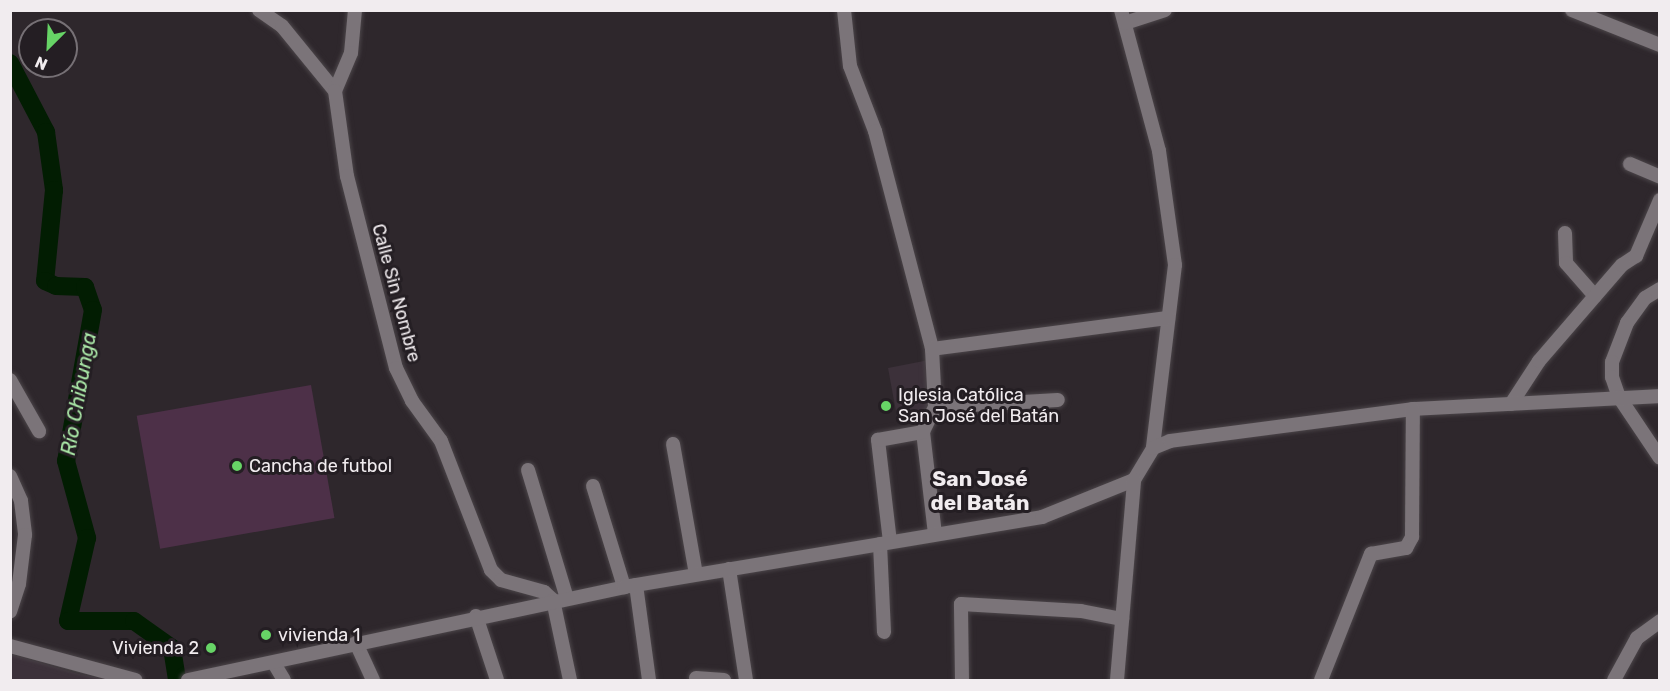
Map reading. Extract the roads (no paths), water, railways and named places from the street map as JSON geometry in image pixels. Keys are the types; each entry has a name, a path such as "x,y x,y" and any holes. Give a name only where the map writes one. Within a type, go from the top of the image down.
{"street":[{"path":"259,10 282,26 335,91 351,53 355,10"},
{"path":"844,10 850,66 875,131 932,349 935,407 923,432 935,534"},
{"path":"1117,681 1134,480 1153,448 1175,266 1159,151 1123,16 1165,10"},
{"path":"1572,10 1659,45"},
{"name":"Calle Sin Nombre","path":"335,91 347,176 396,369 412,401 441,441 491,570 501,580 544,592 553,600"},
{"path":"1630,164 1659,177"},
{"path":"1511,404 1539,361 1623,265 1636,256 1659,200"},
{"path":"1565,233 1566,263 1595,296"},
{"path":"1659,289 1645,298 1618,344 1611,377 1619,397 1659,458"},
{"path":"932,349 1168,318"},
{"path":"10,380 39,431"},
{"path":"1153,448 1170,441 1413,409 1659,396"},
{"path":"935,407 1058,400"},
{"path":"1321,681 1371,554 1406,548 1412,537 1413,409"},
{"path":"884,632 885,543 878,440 923,432"},
{"path":"674,444 696,574"},
{"path":"528,470 567,598"},
{"path":"10,476 21,501 25,535 19,584 10,612"},
{"path":"188,681 275,665 356,643 553,600 1042,517 1134,480"},
{"path":"592,486 630,586 649,681"},
{"path":"729,569 746,681"},
{"path":"553,600 570,681"},
{"path":"962,681 961,604 1081,611 1122,618"},
{"path":"476,616 497,681"},
{"path":"1614,681 1637,638 1659,621"},
{"path":"356,643 373,681"},
{"path":"10,646 135,681"},
{"path":"275,665 284,681"},
{"path":"696,678 724,681"}],"waterway":[{"name":"Río Chibunga","path":"10,63 46,132 54,190 45,281 56,286 85,287 93,310 66,461 87,538 68,621 134,621 172,648 177,680"}],"place":[{"name":"Iglesia Católica San José del Batán","path":"886,406"},
{"name":"Cancha de futbol","path":"237,466"},
{"name":"vivienda 1","path":"266,635"},
{"name":"Vivienda 2","path":"211,648"}],"district":[{"name":"San José del Batán","path":"980,491"}]}
